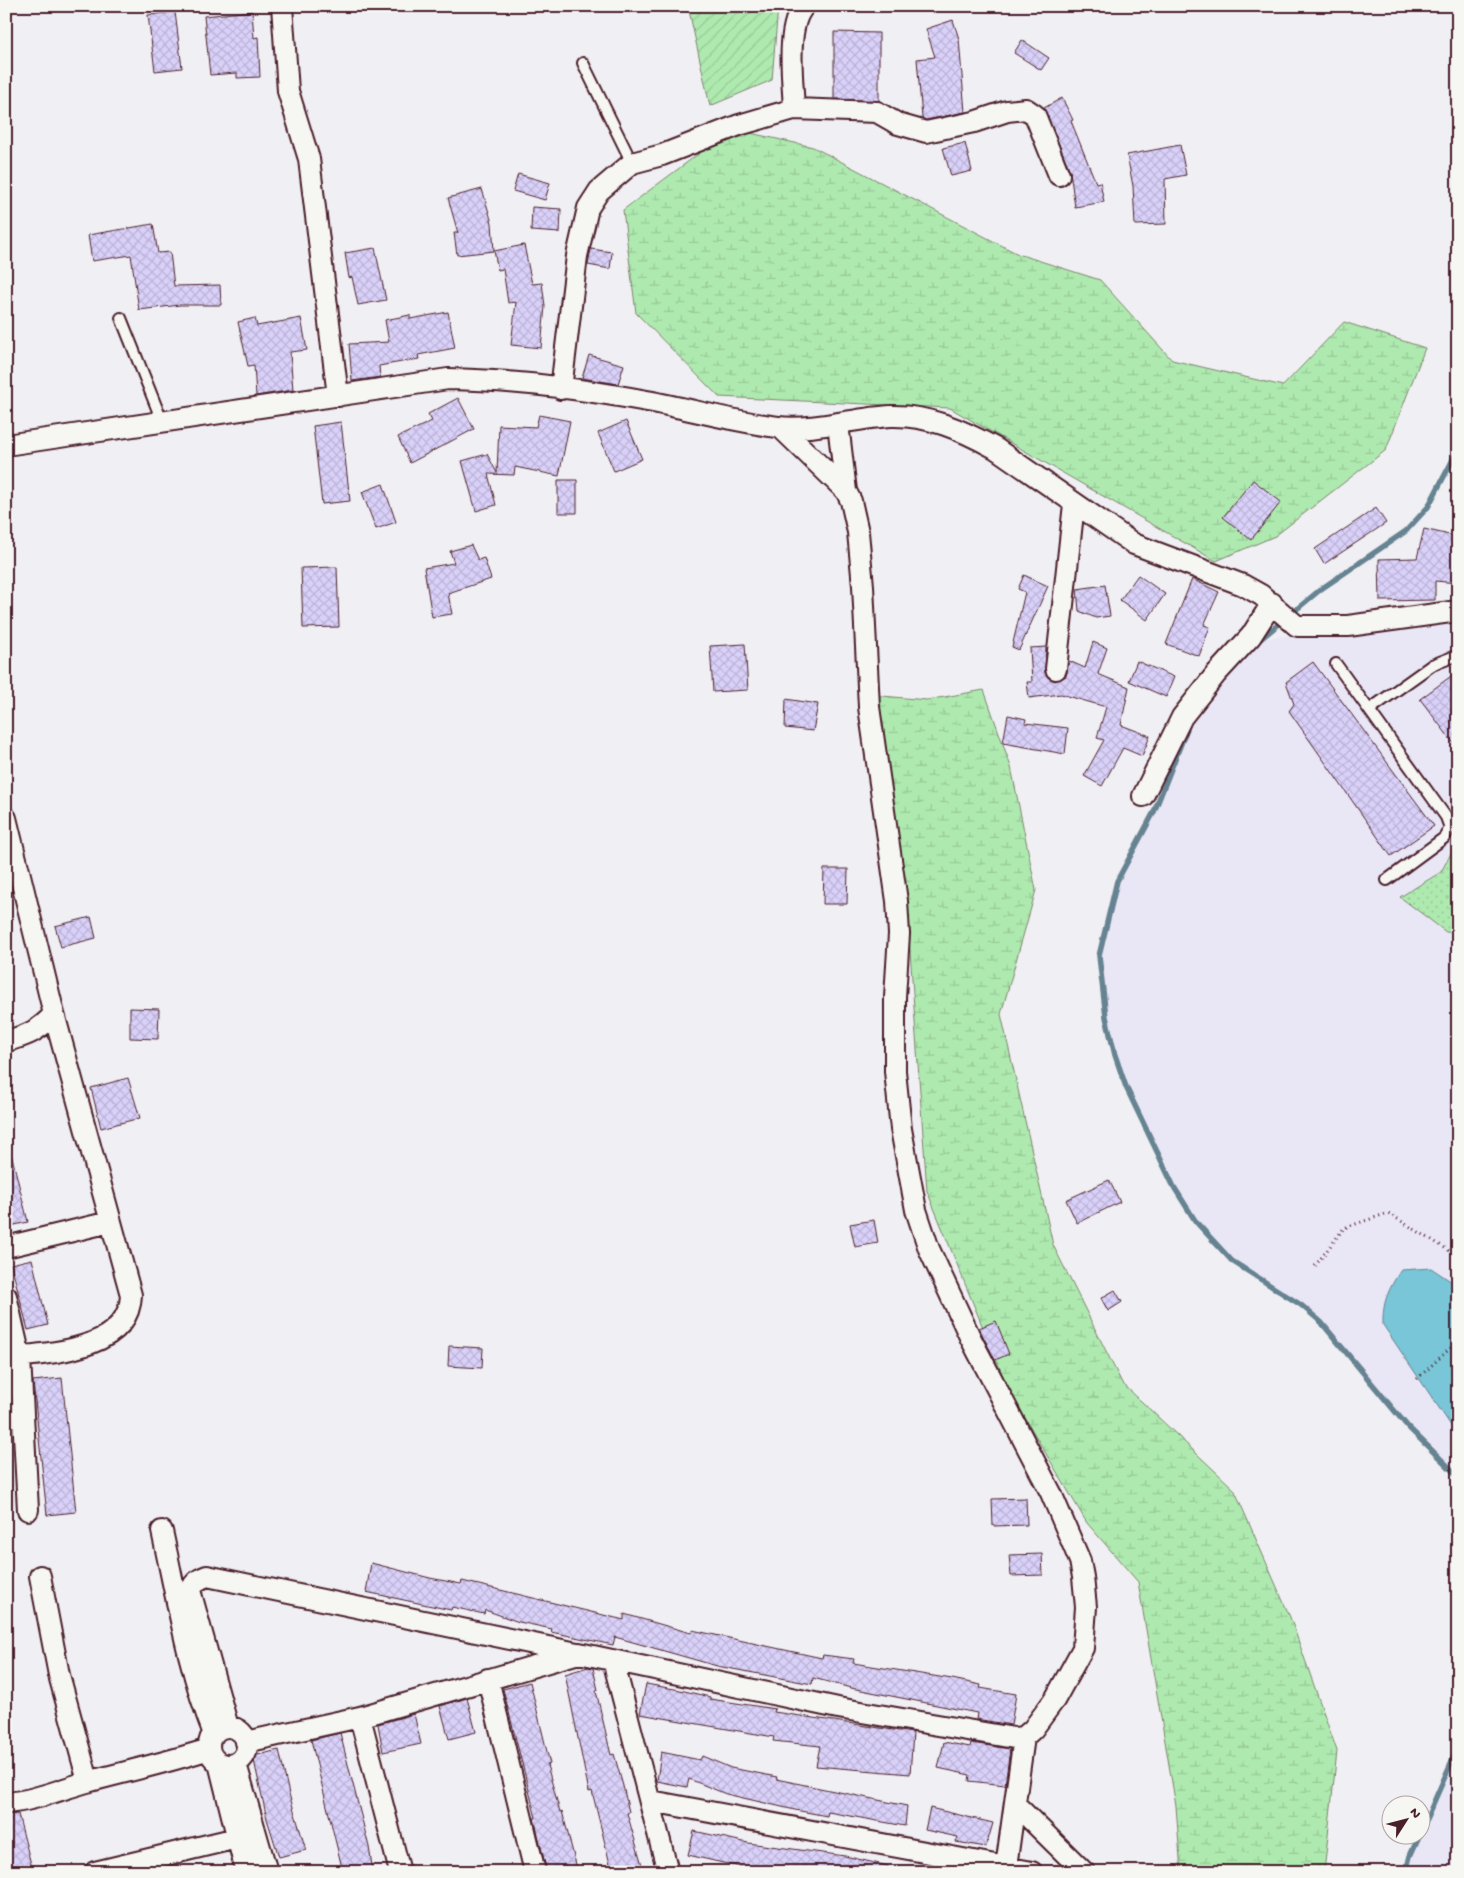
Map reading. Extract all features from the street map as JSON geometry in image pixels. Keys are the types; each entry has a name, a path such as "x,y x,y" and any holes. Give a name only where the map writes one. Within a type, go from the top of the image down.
{"street":[{"path":"282,6 288,91 309,159 338,396"},
{"path":"794,109 792,54 797,15 804,6"},
{"path":"561,389 577,256 588,208 599,191 632,162 662,155 739,126 794,109 877,112 898,124 926,132 974,122 1007,111 1031,110 1059,175"},
{"path":"6,445 448,379 507,381 646,401 780,428 838,424 903,416 928,419 946,425 995,448 1134,544 1242,585 1281,613 1310,627 1348,626 1458,611"},
{"path":"246,1872 237,1838 191,1594 192,1585 198,1579 207,1576 838,1708 1014,1738 1024,1737 1033,1729 1055,1699 1083,1648 1086,1607 1080,1561 1052,1493 971,1339 929,1249 916,1210 901,1129 895,1071 895,997 899,934 897,901 869,707 863,586 858,532 851,501 846,491 838,424"},
{"path":"780,428 846,491"},
{"path":"1056,670 1074,504"},
{"path":"1143,796 1182,717 1216,674 1251,636 1281,613"},
{"path":"6,818 10,845 54,1014 131,1295 130,1309 121,1324 104,1338 87,1346 13,1357"},
{"path":"6,1041 33,1033 54,1014"},
{"path":"6,1246 110,1222"},
{"path":"6,1296 28,1510"},
{"path":"162,1531 191,1663 202,1703 221,1747 267,1872"},
{"path":"40,1576 59,1675 88,1782"},
{"path":"6,1803 19,1802 221,1747 236,1729 246,1742 360,1717 579,1653"},
{"path":"613,1660 668,1872"},
{"path":"488,1679 535,1872"},
{"path":"360,1717 400,1872"},
{"path":"1006,1867 1024,1737"},
{"path":"651,1801 1032,1872"},
{"path":"1015,1804 1084,1872"},
{"path":"95,1872 237,1838"}],"lane":[{"path":"583,63 632,162"},
{"path":"121,318 162,421"},
{"path":"1369,710 1432,664 1458,655"},
{"path":"1336,664 1446,817 1450,828 1444,838 1387,880"}],"path":[{"path":"1315,1266 1344,1228 1388,1213 1458,1256"},
{"path":"1417,1379 1458,1341"}],"shaded area":[{"path":"1458,614 1458,1476 1408,1427 1321,1322 1301,1305 1232,1261 1196,1222 1174,1187 1126,1087 1115,1055 1106,1017 1099,956 1117,881 1154,812 1190,720 1260,639"},
{"path":"1458,1747 1458,1872 1406,1872 1414,1846 1432,1846 1432,1806"}],"green space":[{"path":"688,6 778,6 772,80 710,106"},
{"path":"732,129 813,147 1018,254 1100,280 1172,360 1283,386 1344,322 1425,348 1386,450 1275,536 1216,561 950,408 719,397 636,313 623,210"},
{"path":"984,690 1011,767 1036,890 1001,1014 1053,1245 1122,1383 1234,1489 1290,1617 1337,1751 1324,1872 1181,1872 1176,1806 1138,1582 1087,1523 1009,1391 927,1191 906,894 871,695 927,700"},
{"path":"1456,844 1458,844 1458,933 1446,932 1400,897 1441,872"}],"water":[{"path":"1431,1268 1458,1286 1458,1436 1383,1325 1387,1296 1401,1270"}],"building":[{"path":"252,11 254,38 258,37 260,77 237,78 237,73 210,75 204,16"},
{"path":"175,12 182,68 155,71 148,15"},
{"path":"953,20 959,39 965,112 926,120 922,118 917,59 935,57 926,29"},
{"path":"834,32 879,33 879,101 834,99"},
{"path":"1022,40 1049,58 1041,70 1014,53"},
{"path":"1062,98 1073,120 1071,121 1096,183 1100,182 1104,202 1075,207 1070,171 1044,108"},
{"path":"965,143 972,171 951,176 943,148"},
{"path":"1180,145 1186,175 1165,179 1166,224 1135,225 1133,186 1127,155"},
{"path":"518,174 550,183 545,200 513,191"},
{"path":"482,189 492,223 494,251 457,255 454,233 458,233 448,198"},
{"path":"532,207 561,209 560,233 531,231"},
{"path":"153,224 158,253 170,252 174,286 220,285 221,305 180,305 139,310 131,255 92,261 88,235"},
{"path":"524,245 532,284 542,283 545,306 541,348 511,345 516,302 508,303 503,269 498,270 494,251"},
{"path":"375,248 386,300 358,305 352,277 349,278 345,253"},
{"path":"591,249 612,252 610,269 588,265"},
{"path":"448,312 455,348 418,355 419,359 379,366 380,377 352,381 349,344 389,342 385,320 410,315 410,319"},
{"path":"255,318 257,326 301,318 307,350 290,352 293,390 256,396 254,365 248,366 238,322"},
{"path":"589,355 624,365 618,384 582,378"},
{"path":"458,398 474,429 410,463 398,437 432,421 428,414"},
{"path":"539,415 570,421 559,476 515,467 514,475 488,474 496,505 476,511 462,461 487,454 497,473 499,425 536,427"},
{"path":"626,421 642,459 614,471 598,433"},
{"path":"341,422 350,501 322,504 313,426"},
{"path":"558,480 577,480 577,513 558,513"},
{"path":"1253,480 1281,502 1251,540 1223,517"},
{"path":"383,484 396,522 376,529 362,492"},
{"path":"1376,508 1386,523 1324,564 1315,549"},
{"path":"1424,529 1458,537 1458,583 1435,581 1435,600 1380,601 1379,559 1417,558"},
{"path":"471,545 478,560 484,558 491,579 448,593 452,614 432,617 424,568 454,563 450,551"},
{"path":"337,567 339,627 303,628 301,568"},
{"path":"1024,575 1048,586 1019,650 1012,647 1025,592 1018,589"},
{"path":"1138,575 1165,594 1147,620 1120,600"},
{"path":"1192,579 1219,592 1204,625 1210,627 1199,656 1166,644"},
{"path":"1105,585 1110,616 1096,618 1079,611 1077,589"},
{"path":"1093,642 1107,648 1098,674 1129,687 1121,725 1150,736 1142,756 1123,748 1102,786 1084,776 1104,740 1097,738 1106,707 1061,694 1029,698 1027,682 1032,682 1030,648 1046,647 1045,673 1055,681 1066,676 1069,661 1085,668"},
{"path":"745,644 748,690 713,692 710,646"},
{"path":"1137,661 1174,677 1166,697 1129,681"},
{"path":"1313,662 1434,826 1391,856 1289,711 1294,704 1286,682"},
{"path":"1458,671 1458,749 1420,699"},
{"path":"786,699 818,704 813,731 785,728"},
{"path":"1008,715 1026,719 1025,723 1068,728 1065,754 1003,743"},
{"path":"824,869 848,869 847,904 823,904"},
{"path":"91,917 96,938 61,947 55,926"},
{"path":"130,1008 159,1009 158,1039 130,1038"},
{"path":"128,1078 140,1118 101,1128 91,1088"},
{"path":"6,1157 12,1157 28,1222 6,1227"},
{"path":"1109,1180 1120,1202 1077,1223 1066,1200"},
{"path":"874,1220 878,1243 855,1247 850,1224"},
{"path":"32,1259 48,1325 28,1330 11,1264"},
{"path":"1115,1290 1122,1302 1108,1311 1101,1298"},
{"path":"996,1321 1009,1354 995,1360 979,1328"},
{"path":"449,1346 483,1348 482,1368 448,1366"},
{"path":"62,1378 76,1512 47,1515 33,1381"},
{"path":"1026,1498 1027,1525 993,1526 992,1499"},
{"path":"1042,1554 1043,1575 1011,1576 1009,1555"},
{"path":"371,1563 430,1578 461,1584 462,1581 624,1620 624,1614 691,1633 692,1630 822,1658 823,1655 854,1659 853,1663 981,1685 980,1688 1016,1694 1011,1725 976,1719 977,1713 851,1688 813,1678 812,1684 717,1666 615,1637 613,1645 551,1632 552,1629 519,1622 485,1610 484,1614 452,1607 451,1610 366,1592"},
{"path":"588,1667 593,1668 598,1690 596,1691 611,1755 614,1754 629,1812 627,1813 644,1872 612,1872 592,1791 589,1792 565,1674"},
{"path":"530,1682 550,1764 547,1765 560,1812 562,1811 578,1872 547,1872 534,1818 536,1818 503,1689"},
{"path":"646,1684 710,1697 710,1699 775,1709 774,1712 913,1733 910,1774 816,1766 820,1746 773,1741 774,1737 640,1714"},
{"path":"467,1698 476,1732 449,1739 440,1706"},
{"path":"414,1714 421,1744 383,1752 378,1724"},
{"path":"340,1733 369,1847 373,1872 343,1872 311,1740"},
{"path":"944,1742 970,1747 971,1743 1010,1749 1005,1785 969,1781 970,1775 938,1768"},
{"path":"279,1750 289,1794 306,1850 279,1857 267,1819 253,1756"},
{"path":"661,1752 700,1760 702,1756 731,1768 777,1777 776,1779 907,1806 905,1826 828,1812 827,1816 795,1810 726,1794 689,1779 687,1787 657,1781"},
{"path":"930,1808 993,1823 986,1847 956,1842 958,1837 925,1830"},
{"path":"18,1814 33,1872 12,1872 6,1849 6,1815"},
{"path":"694,1831 748,1843 845,1856 888,1866 888,1872 744,1870 745,1868 688,1855"}],"waterway":[{"path":"1257,642 1321,589 1406,531 1428,507 1458,450"},
{"path":"1188,726 1154,812 1117,881 1099,956 1106,1017 1115,1055 1126,1087 1174,1187 1196,1222 1232,1261 1301,1305 1321,1322 1408,1427 1458,1476"},
{"path":"1432,1806 1458,1747"},
{"path":"1406,1872 1414,1846"}]}
